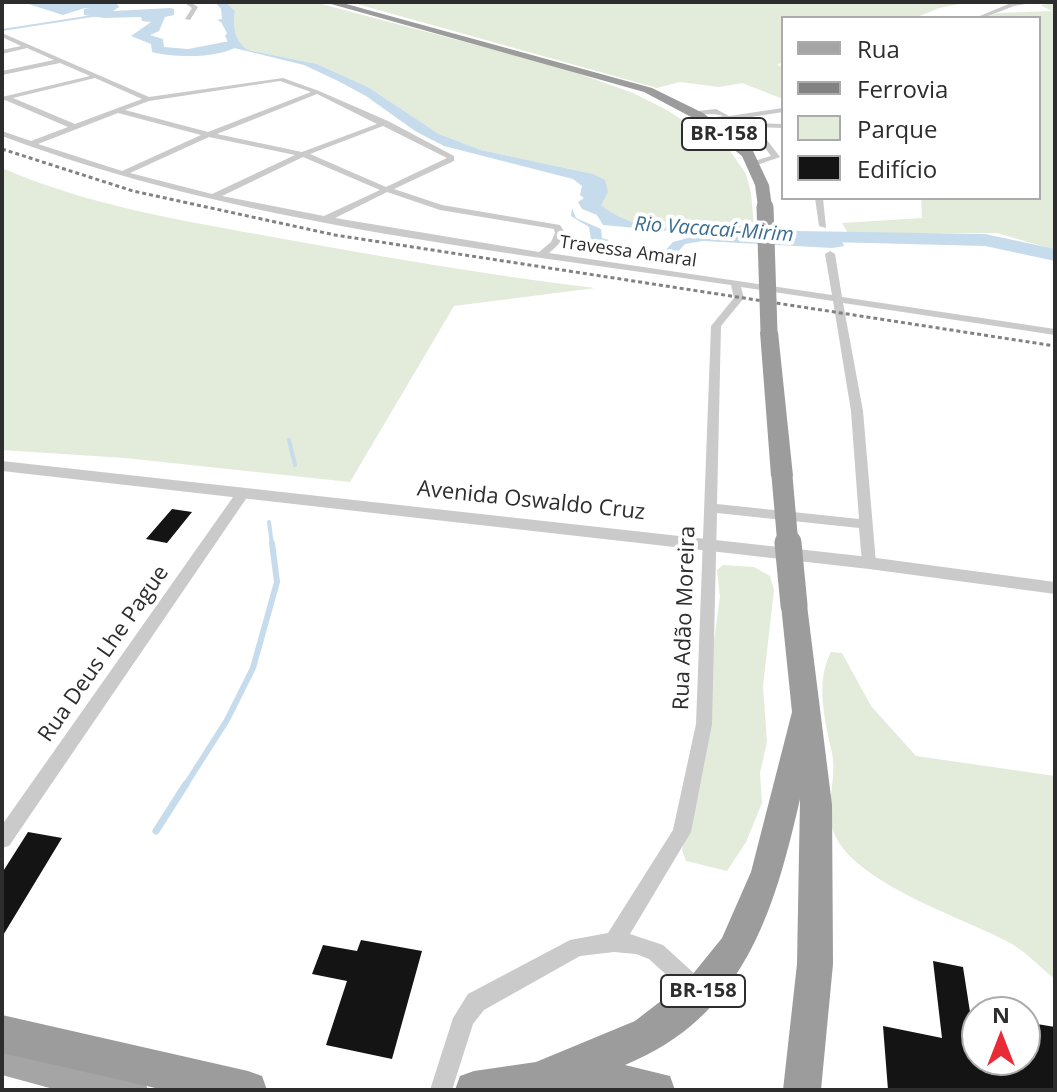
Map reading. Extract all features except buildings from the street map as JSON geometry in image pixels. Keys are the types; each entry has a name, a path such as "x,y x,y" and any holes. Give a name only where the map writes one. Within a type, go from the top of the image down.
{"highway":[{"name":"BR-158","path":"329,2 648,90 711,124 748,154 754,164 765,207 769,332 804,716 816,805 815,964 802,1090"},
{"name":"BR-158","path":"525,1086 648,1034 701,993 734,950 767,872 804,716"},
{"path":"2,1034 248,1090"},
{"path":"474,1090 582,1077 656,1090"}],"main road":[{"path":"2,1056 129,1090"}],"street":[{"path":"186,2 195,7 188,19"},
{"path":"983,16 1013,4 1034,2"},
{"path":"2,35 148,99"},
{"path":"2,52 28,46"},
{"path":"2,73 61,61"},
{"path":"4,98 97,76"},
{"path":"30,144 148,99 281,79 385,123 447,153 451,159 325,219"},
{"path":"122,174 209,134 317,92"},
{"path":"4,98 75,127"},
{"path":"711,124 734,117 781,110"},
{"name":"Travessa Amaral","path":"120,111 303,154 385,189 440,207 557,227 560,233 555,243 540,256"},
{"path":"692,112 716,111 751,124 776,157 754,164"},
{"path":"212,197 303,154 385,123"},
{"path":"711,124 781,126"},
{"path":"2,133 122,174 212,197 540,256"},
{"path":"819,200 823,226"},
{"path":"555,243 604,265"},
{"path":"830,254 857,411 869,563"},
{"name":"Travessa Amaral","path":"540,256 837,296 922,314 1055,332"},
{"name":"Rua Adão Moreira","path":"614,942 682,832 704,724 716,326 739,298 735,283"},
{"name":"Avenida Oswaldo Cruz","path":"4,468 869,563 1055,588"},
{"name":"Rua Deus Lhe Pague","path":"2,840 243,493"},
{"path":"711,508 866,524"},
{"path":"441,1090 464,1018 476,1002 577,947 614,942 636,944 656,952 701,993"}],"green space":[{"path":"226,2 314,2 563,68 633,93 665,109 730,151 746,174 754,226 673,227 629,221 612,214 599,202 593,174 481,150 439,134 368,87 317,64 248,50 237,38 235,11"},
{"path":"350,2 970,2 939,8 920,16 781,16 781,63 777,65 781,66 781,98 742,83 719,87 680,82 657,88"},
{"path":"1055,3 1055,250 997,233 848,233 842,223 922,218 921,200 1041,200 1041,16 988,16 1052,11 1040,5"},
{"path":"2,168 68,193 173,218 396,259 595,288 454,306 350,482 125,458 2,450"},
{"path":"723,565 754,567 770,576 774,590 763,686 767,742 760,773 762,803 746,842 727,871 686,861 682,850 708,741 709,676 720,597 717,570"},
{"path":"831,652 842,653 871,706 916,756 1055,776 1055,979 1012,944 883,881 842,847 830,818 833,762 822,689"}],"water":[{"name":"Rio Vacacaí-Mirim","path":"215,2 226,2 235,11 236,33 248,50 317,64 368,87 439,134 481,150 593,174 605,180 608,192 601,205 617,216 674,228 757,226 795,233 839,235 844,246 832,248 703,241 685,244 676,254 661,259 614,257 591,240 589,227 571,216 572,208 576,218 601,229 602,238 609,240 603,243 604,248 611,251 662,254 673,242 695,236 691,233 603,225 597,215 582,209 578,202 584,198 580,195 582,186 573,179 444,146 415,131 366,96 304,65 226,46 229,44 225,36 227,33 217,20 222,19 221,9"}],"waterway":[{"path":"28,2 46,8 67,8 63,11 84,4 113,7 88,12 95,14 170,12 147,18 160,19 154,28 138,36 158,42 157,49 168,52 188,53 235,44"},
{"path":"2,30 99,15"},
{"name":"Rio Vacacaí-Mirim","path":"797,237 985,240 1055,255"},
{"path":"289,440 295,465"},
{"path":"269,522 272,545"},
{"path":"185,786 227,720 253,668 277,582 272,543"},
{"path":"156,831 186,784"}],"railway":[{"path":"2,149 133,191 335,235 1055,346"}]}
